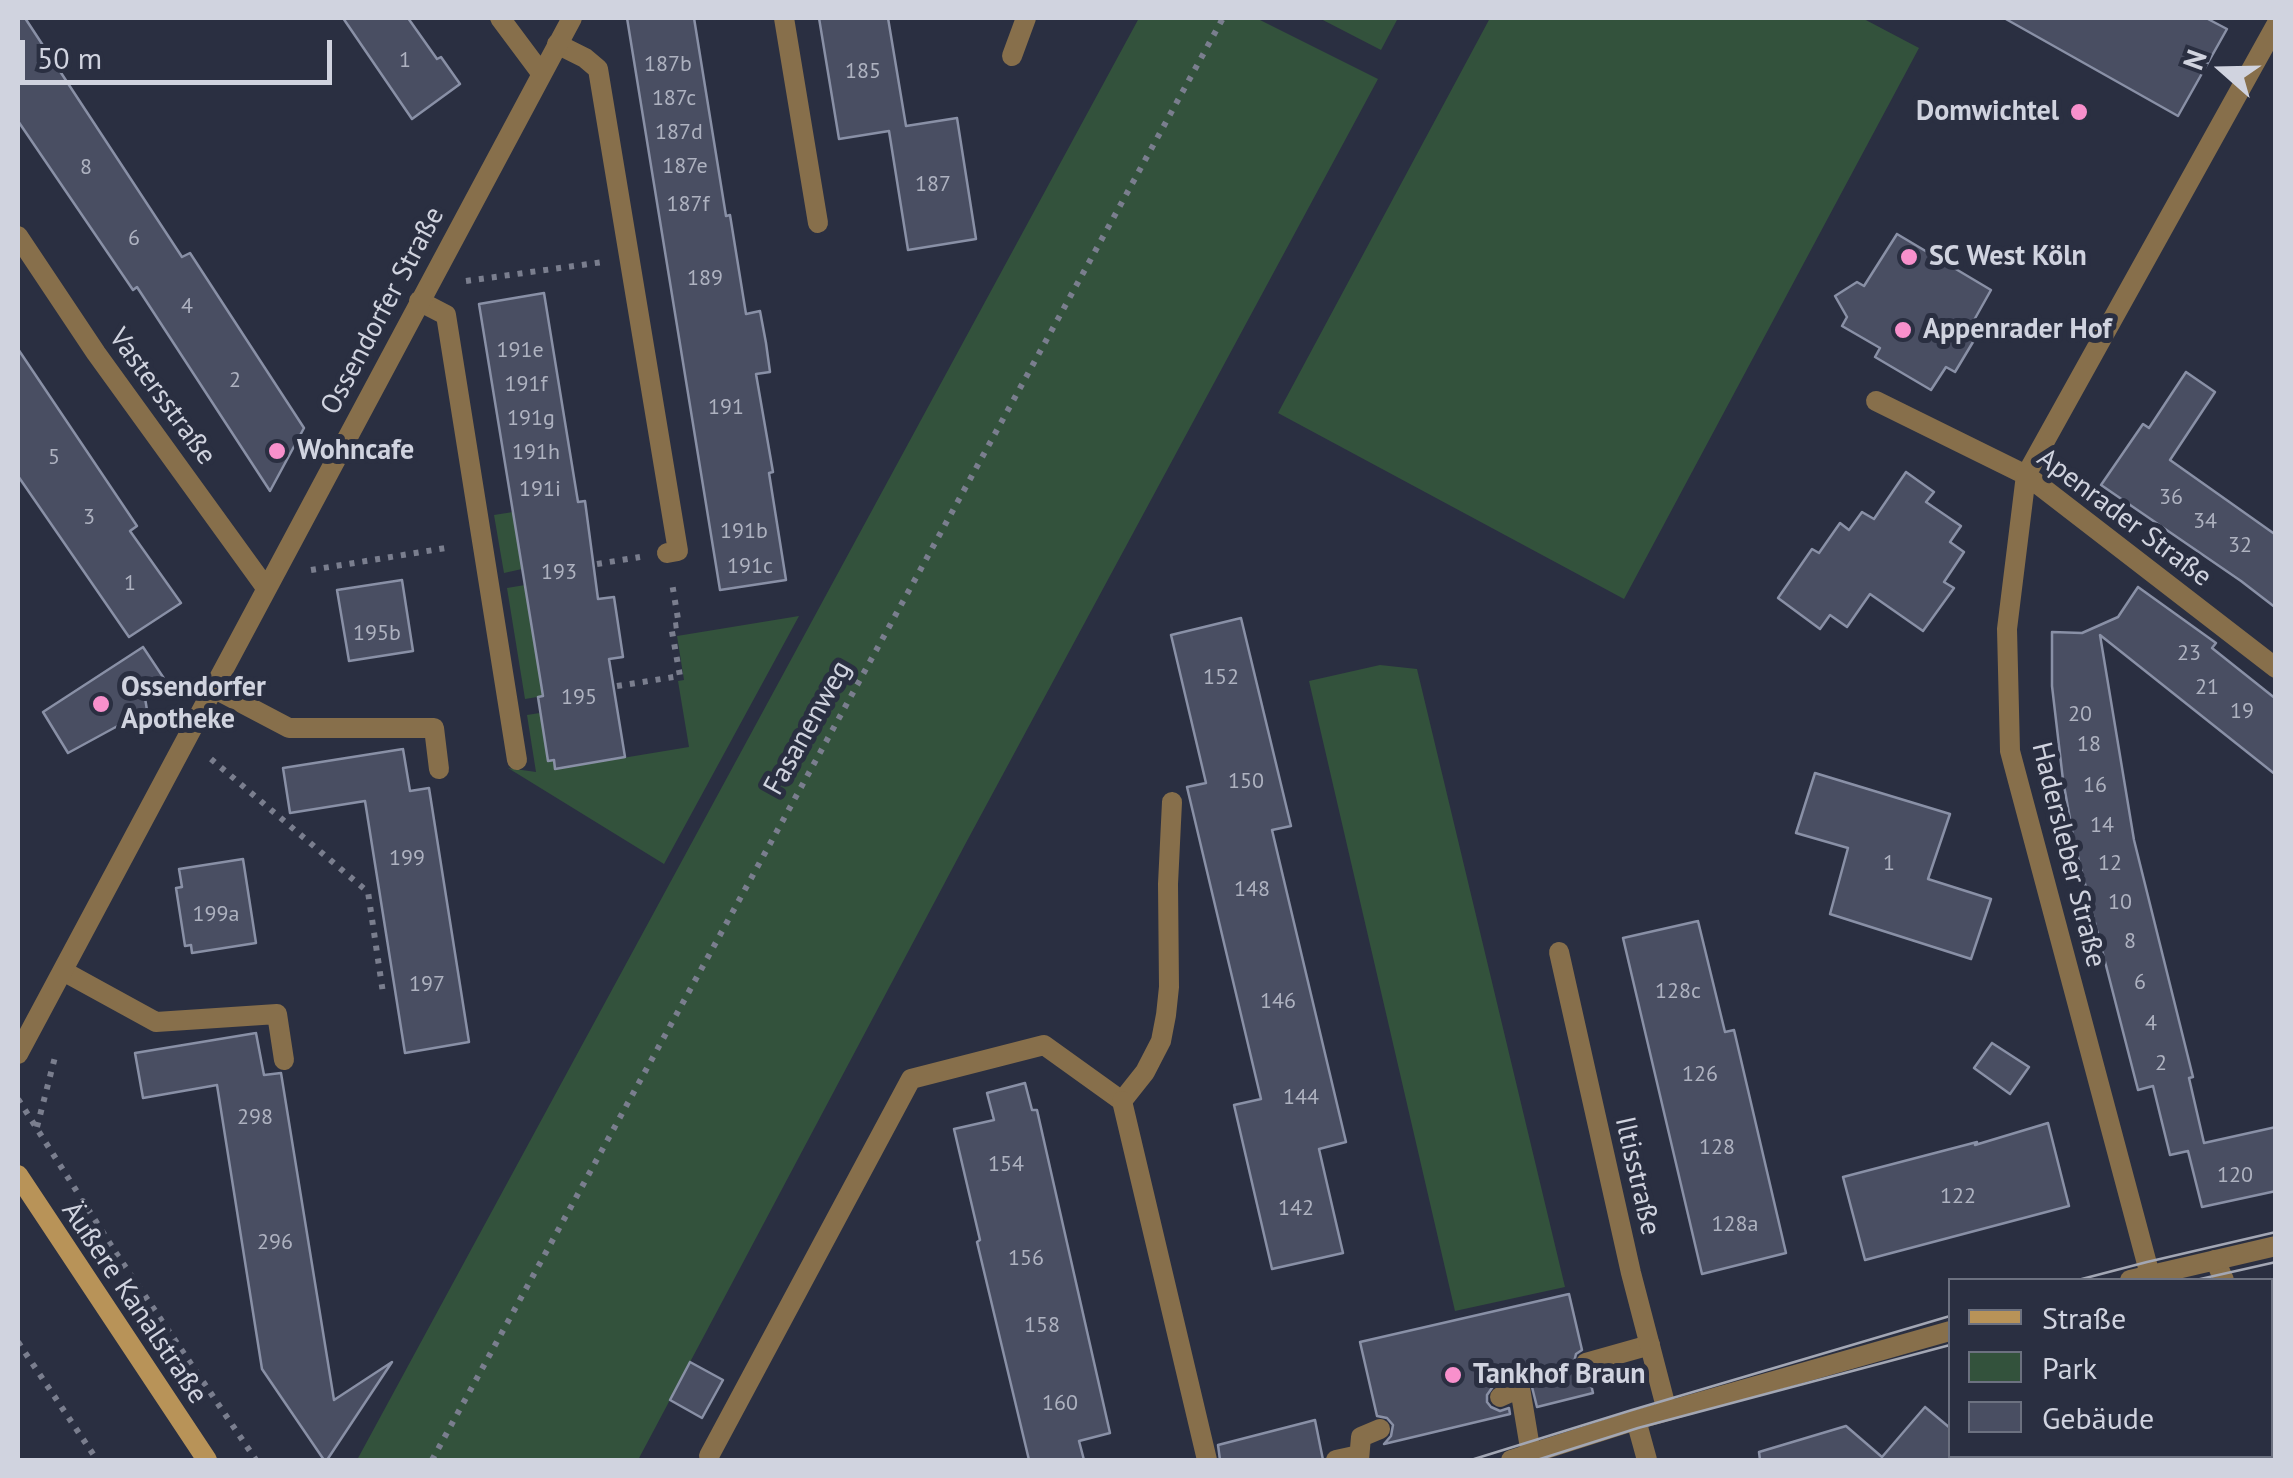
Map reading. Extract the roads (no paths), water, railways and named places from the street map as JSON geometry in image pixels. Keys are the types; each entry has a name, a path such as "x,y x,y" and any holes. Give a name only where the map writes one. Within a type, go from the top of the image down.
{"main road":[{"name":"Äußere Kanalstraße","path":"18,1175 207,1460"}],"street":[{"path":"500,18 541,73"},
{"name":"Ossendorfer Straße","path":"18,1054 572,18"},
{"path":"784,18 818,223"},
{"path":"1012,56 1026,18"},
{"name":"Hadersleber Straße","path":"2140,1278 2010,750 2007,628 2026,475 2276,24"},
{"path":"557,44 598,69 678,551 666,553"},
{"name":"Vastersstraße","path":"18,236 96,353 266,588"},
{"path":"419,302 446,315 517,760"},
{"name":"Apenrader Straße","path":"1876,402 2026,475 2276,668"},
{"path":"214,688 289,728 434,728 439,769"},
{"path":"1122,1101 1145,1072 1160,1042 1166,1015 1172,802"},
{"name":"Iltisstraße","path":"1558,952 1631,1273 1668,1411"},
{"path":"63,971 156,1022 277,1014 284,1060"},
{"path":"709,1456 911,1078 1044,1045 1122,1101 1206,1460"},
{"path":"2140,1278 2276,1246"},
{"path":"2215,1260 2223,1278"},
{"path":"1518,1390 1521,1457 1636,1420 1948,1332"},
{"path":"1586,1362 1650,1345"},
{"path":"1636,1420 1647,1460"},
{"path":"1336,1460 1359,1458 1361,1437 1380,1429"}],"tram line":[{"path":"2086,1278 2276,1232"},
{"path":"2205,1278 2276,1262"},
{"path":"1471,1460 1948,1317"},
{"path":"1537,1460 1638,1428 1948,1346"}],"place":[{"name":"Domwichtel","path":"2079,112"},
{"name":"SC West Köln","path":"1909,257"},
{"name":"Appenrader Hof","path":"1903,330"},
{"name":"Wohncafe","path":"277,451"},
{"name":"Ossendorfer Apotheke","path":"101,704"},
{"name":"Tankhof Braun","path":"1453,1375"}]}
